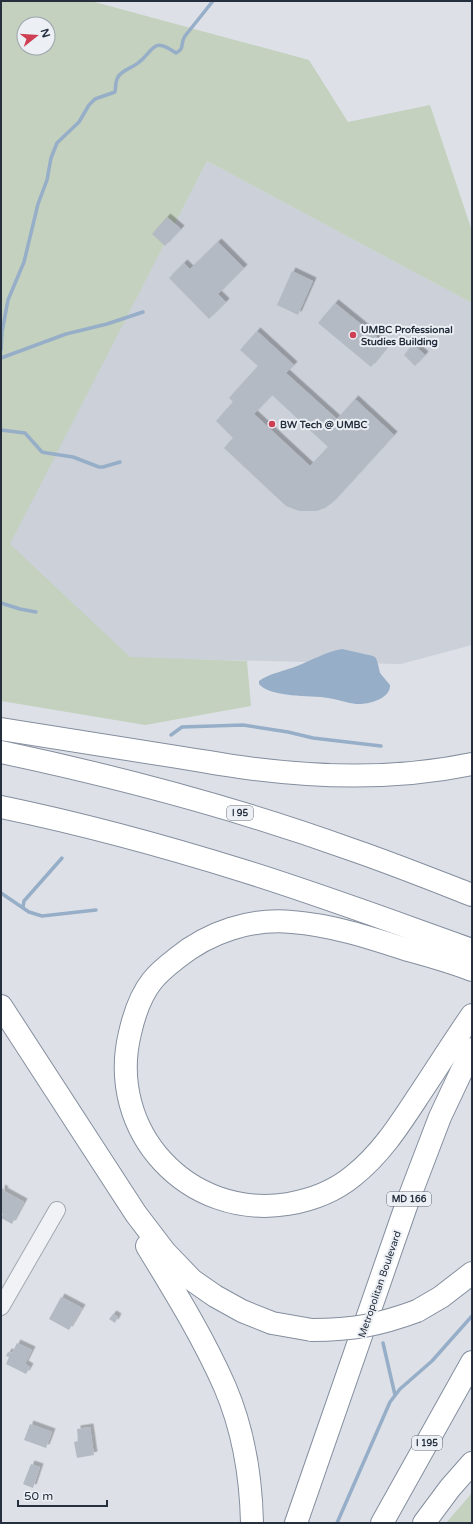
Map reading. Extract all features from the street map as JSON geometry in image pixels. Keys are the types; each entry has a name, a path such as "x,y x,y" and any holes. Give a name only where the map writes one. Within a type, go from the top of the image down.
{"highway":[{"path":"1,729 254,769 310,774 367,776 415,773 472,764"},
{"name":"I 95","path":"1,752 157,789 262,820 350,849 472,895"},
{"path":"1,807 136,840 244,871 327,898 470,963"},
{"path":"470,963 367,936 323,926 291,922 266,922 251,924 213,935 191,946 170,963 152,981 140,1001 132,1022 126,1045 125,1070 128,1094 135,1118 148,1144 169,1169 190,1184 219,1199 247,1206 274,1206 302,1202 331,1191 353,1176 377,1154 401,1122 472,1015"},
{"path":"1,1006 136,1214 165,1252 192,1280 215,1296 242,1311 272,1323 312,1330 341,1330 370,1326 417,1311 441,1297 472,1274"},
{"name":"Metropolitan Boulevard","path":"296,1523 406,1206 440,1116 472,1049"},
{"path":"355,1353 453,1122 472,1081"},
{"path":"68,1110 130,1218 192,1321 225,1388 238,1424 246,1456 252,1523"},
{"name":"I 195","path":"382,1523 472,1362"},
{"path":"424,1523 450,1488 472,1463"}],"street":[{"path":"1,1306 6,1288 57,1210"}],"shaded area":[{"name":"BW Tech @ UMBC","path":"207,161 472,303 472,645 401,664 130,658 9,544"}],"green space":[{"path":"2,1 91,1 309,60 348,122 430,105 472,231 472,303 207,161 10,544 130,657 247,661 251,706 145,725 1,701"},
{"path":"472,1493 472,1523 446,1523"}],"water":[{"path":"342,649 376,658 380,673 390,685 387,694 372,702 356,704 328,698 281,694 272,692 259,684 259,681 268,676"}],"building":[{"path":"167,217 181,229 165,246 152,234"},
{"path":"218,242 244,268 218,294 226,302 209,319 169,278 184,263 190,269"},
{"path":"292,271 313,281 298,315 277,305"},
{"name":"UMBC Professional Studies Building","path":"335,303 388,346 371,367 318,323"},
{"path":"257,331 294,365 286,373 337,419 355,399 394,435 332,503 325,508 317,511 299,511 286,506 224,448 233,438 216,421 233,402 229,398 258,366 240,350","holes":["272,395 328,447 310,466 254,414"]},
{"path":"413,344 425,355 415,366 404,355"},
{"path":"2,1188 5,1190 4,1191 24,1202 12,1224 1,1218 3,1214 1,1213"},
{"path":"61,1297 82,1308 69,1330 49,1319"},
{"path":"113,1314 118,1317 115,1323 109,1319"},
{"path":"17,1343 32,1350 25,1364 30,1367 26,1374 6,1364 9,1357 6,1356 8,1352 12,1353"},
{"path":"30,1424 52,1432 46,1448 24,1440"},
{"path":"90,1427 94,1455 77,1458 74,1442 78,1441 77,1429"},
{"path":"31,1464 40,1467 33,1488 23,1484"}],"waterway":[{"path":"1,350 2,332 8,300 24,262 38,204 47,180 51,158 57,143 79,122 89,105 95,99 115,92 118,77 138,63 154,47 158,45 168,48 176,53 179,51 185,36 213,1"},
{"path":"1,358 66,334 107,324 143,312"},
{"path":"1,430 25,433 42,452 73,457 99,467 120,462"},
{"path":"1,603 36,612"},
{"path":"171,735 182,727 243,725 288,732 313,738 381,746"},
{"path":"23,907 24,901 62,858"},
{"path":"1,893 29,912 42,916 96,910"},
{"path":"337,1523 390,1402 400,1389 432,1361 472,1316"},
{"path":"383,1343 395,1395"}],"place":[{"name":"UMBC Professional Studies Building","path":"353,335"},
{"name":"BW Tech @ UMBC","path":"272,424"}]}
